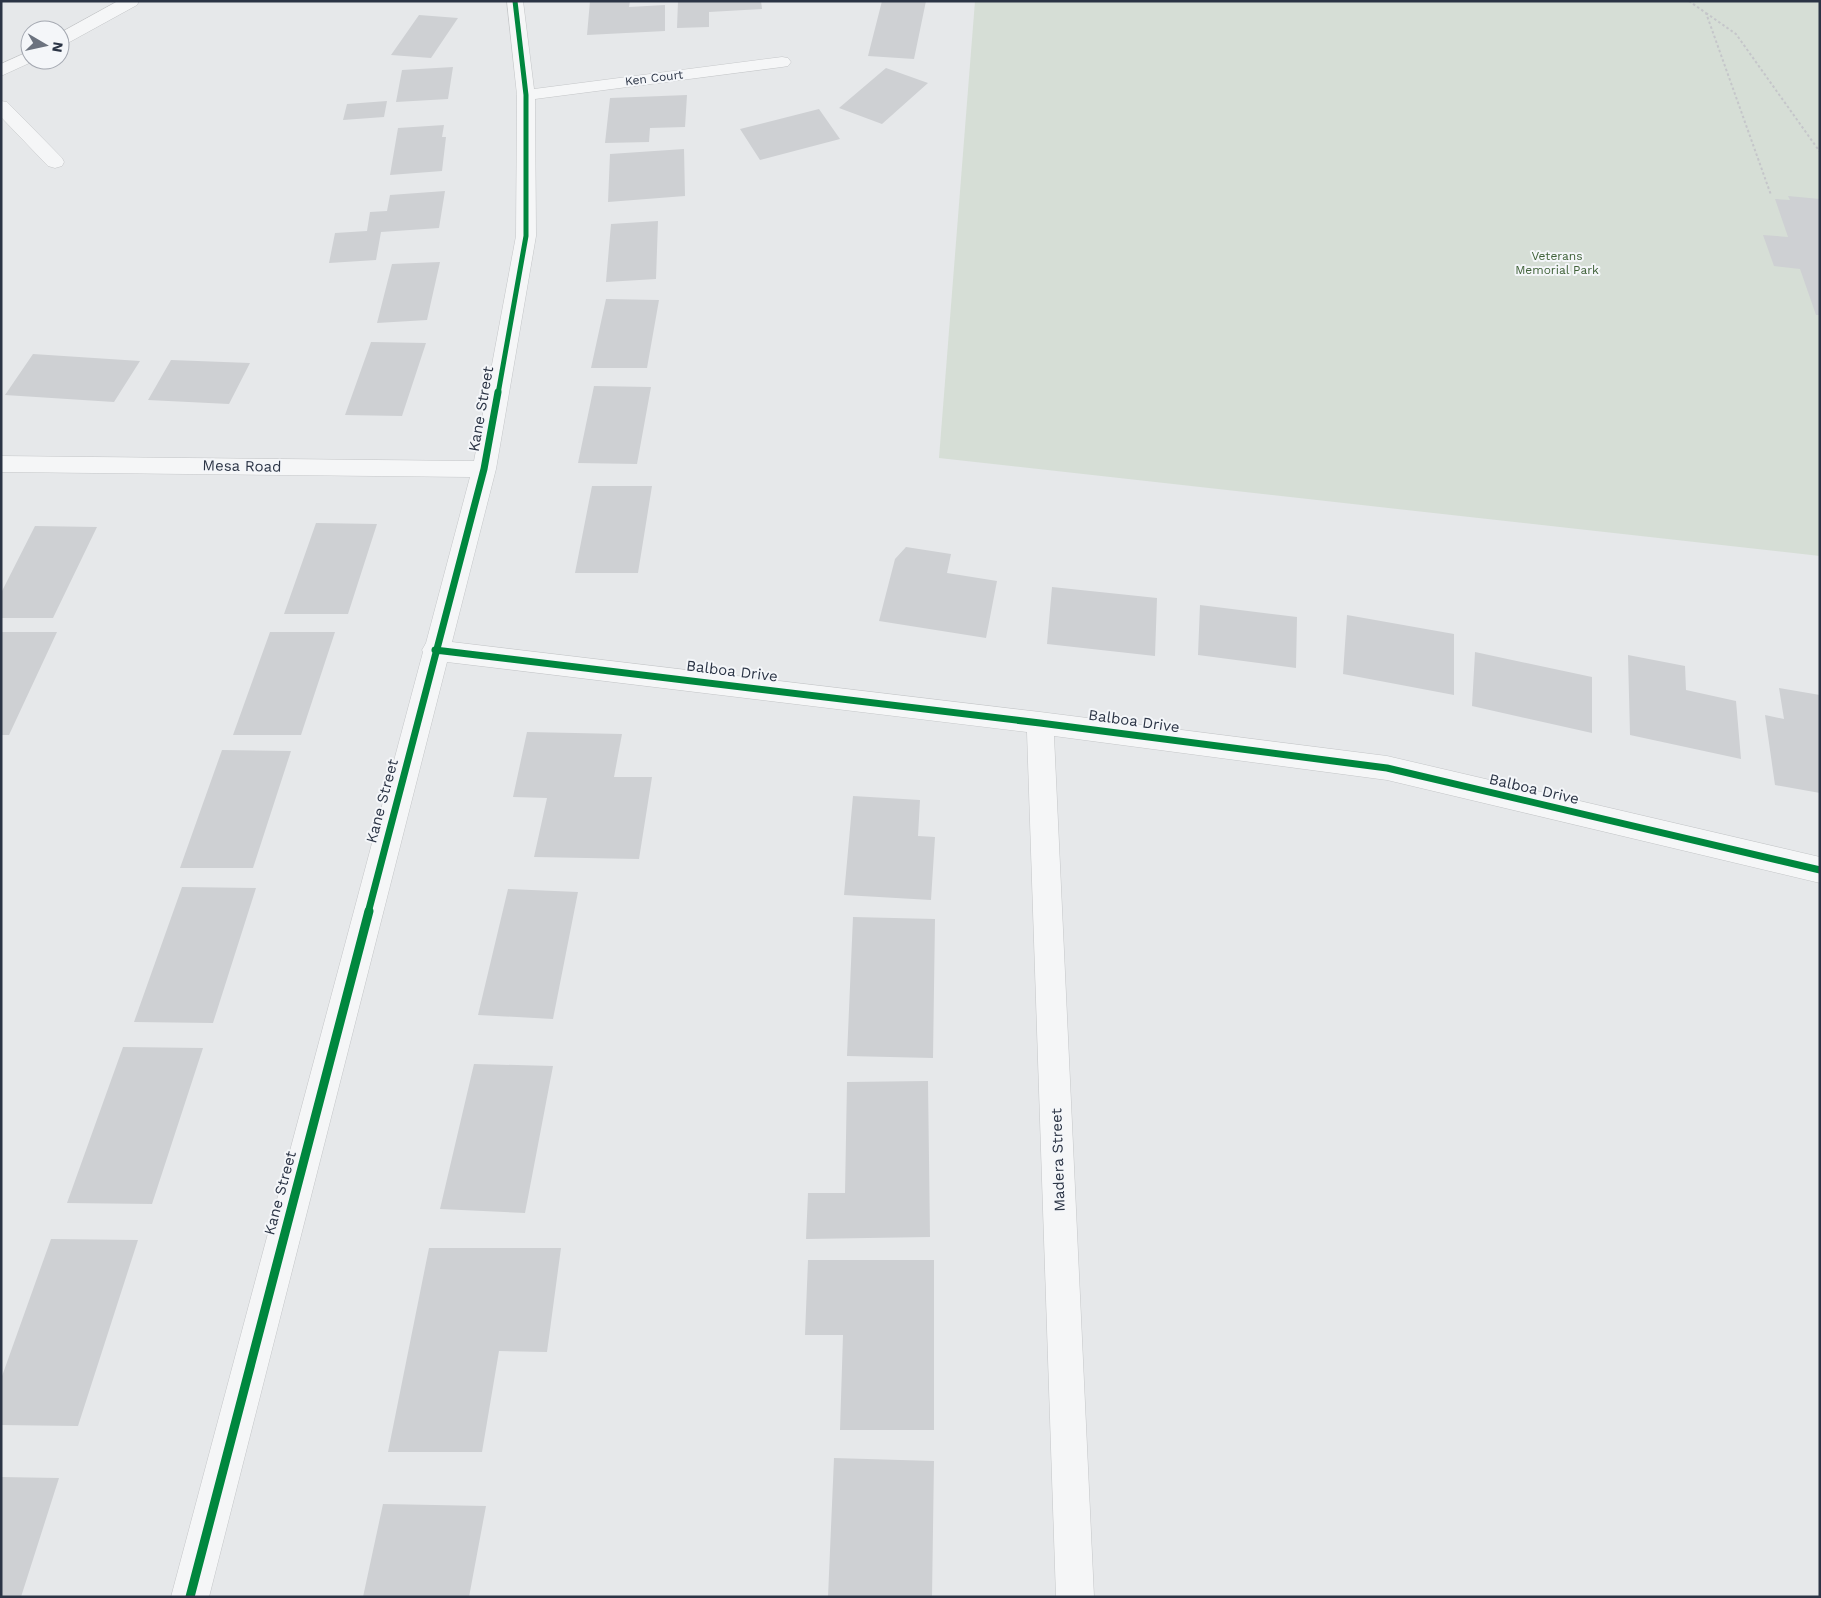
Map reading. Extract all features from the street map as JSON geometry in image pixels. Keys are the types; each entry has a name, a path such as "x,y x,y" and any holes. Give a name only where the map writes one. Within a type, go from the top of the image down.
{"street":[{"path":"70,35 132,1"},
{"name":"Kane Street","path":"190,1597 484,469 526,236 526,95 514,1"},
{"path":"1,71 20,61"},
{"name":"Ken Court","path":"526,95 782,62"},
{"path":"1,106 55,162"},
{"name":"Mesa Road","path":"1,464 484,469"},
{"name":"Balboa Drive","path":"436,650 1040,723 1387,768 1820,870"},
{"name":"Madera Street","path":"1040,723 1075,1597"}],"path":[{"path":"1689,1 1736,34 1820,152"},
{"path":"1706,13 1771,196"}],"green space":[{"name":"Veterans Memorial Park","path":"975,1 1820,1 1820,556 939,458"}],"building":[{"path":"590,1 630,1 629,7 665,5 665,31 587,35"},
{"path":"678,1 761,1 762,9 709,12 709,27 677,28"},
{"path":"882,1 926,1 914,59 868,56"},
{"path":"419,15 458,18 431,58 391,55"},
{"path":"453,67 448,99 396,102 402,70"},
{"path":"886,68 928,83 882,124 839,108"},
{"path":"687,95 685,127 650,128 649,142 605,143 610,98"},
{"path":"387,101 384,117 343,120 347,104"},
{"path":"819,109 840,139 760,160 740,129"},
{"path":"444,125 442,137 446,137 442,171 390,175 398,128"},
{"path":"684,149 685,196 608,202 610,154"},
{"path":"445,191 439,228 381,232 376,260 329,263 335,233 367,231 370,212 387,211 390,195"},
{"path":"1788,196 1820,199 1820,315 1816,315 1800,269 1774,266 1763,235 1788,237 1775,199 1790,200"},
{"path":"658,221 656,279 606,282 611,224"},
{"path":"440,262 427,320 377,323 392,264"},
{"path":"606,299 659,300 647,368 591,368"},
{"path":"371,342 426,343 402,416 345,415"},
{"path":"33,354 140,361 114,402 5,395"},
{"path":"171,360 250,363 229,404 148,400"},
{"path":"594,386 651,387 637,464 578,463"},
{"path":"592,486 652,486 638,573 575,573"},
{"path":"316,523 377,524 348,614 284,614"},
{"path":"35,526 97,527 53,618 1,618 1,593"},
{"path":"906,547 951,554 947,573 997,581 986,638 879,621 895,559"},
{"path":"1052,587 1157,598 1155,656 1047,644"},
{"path":"1200,605 1297,617 1296,668 1198,655"},
{"path":"1347,615 1454,634 1454,695 1343,674"},
{"path":"1,632 57,632 9,735 1,735"},
{"path":"270,632 335,632 301,735 233,735"},
{"path":"1475,652 1592,677 1592,733 1472,706"},
{"path":"1628,655 1685,666 1686,690 1736,701 1741,759 1630,735"},
{"path":"1779,688 1820,695 1820,793 1775,785 1765,715 1784,719"},
{"path":"527,732 622,734 614,777 652,777 639,859 534,857 547,798 513,797"},
{"path":"222,750 291,751 253,868 180,868"},
{"path":"853,796 920,800 918,836 935,837 931,900 844,895"},
{"path":"182,887 256,888 213,1023 134,1022"},
{"path":"508,889 578,892 553,1019 478,1015"},
{"path":"853,917 935,919 933,1058 847,1056"},
{"path":"123,1047 203,1048 152,1204 67,1203"},
{"path":"474,1064 553,1066 525,1213 440,1209"},
{"path":"928,1081 930,1237 806,1239 808,1193 845,1193 847,1082"},
{"path":"51,1239 138,1240 78,1426 1,1425 1,1379"},
{"path":"429,1248 561,1248 547,1352 499,1351 482,1452 388,1452"},
{"path":"808,1260 934,1260 934,1430 840,1430 843,1335 805,1335"},
{"path":"834,1458 934,1461 932,1597 828,1597"},
{"path":"1,1477 59,1478 21,1597 1,1597"},
{"path":"383,1504 486,1506 469,1597 363,1597"}],"cycle path":[{"path":"190,1597 484,469 526,236 526,95 515,1"},
{"path":"435,650 1040,723 1387,768 1820,870"}]}
